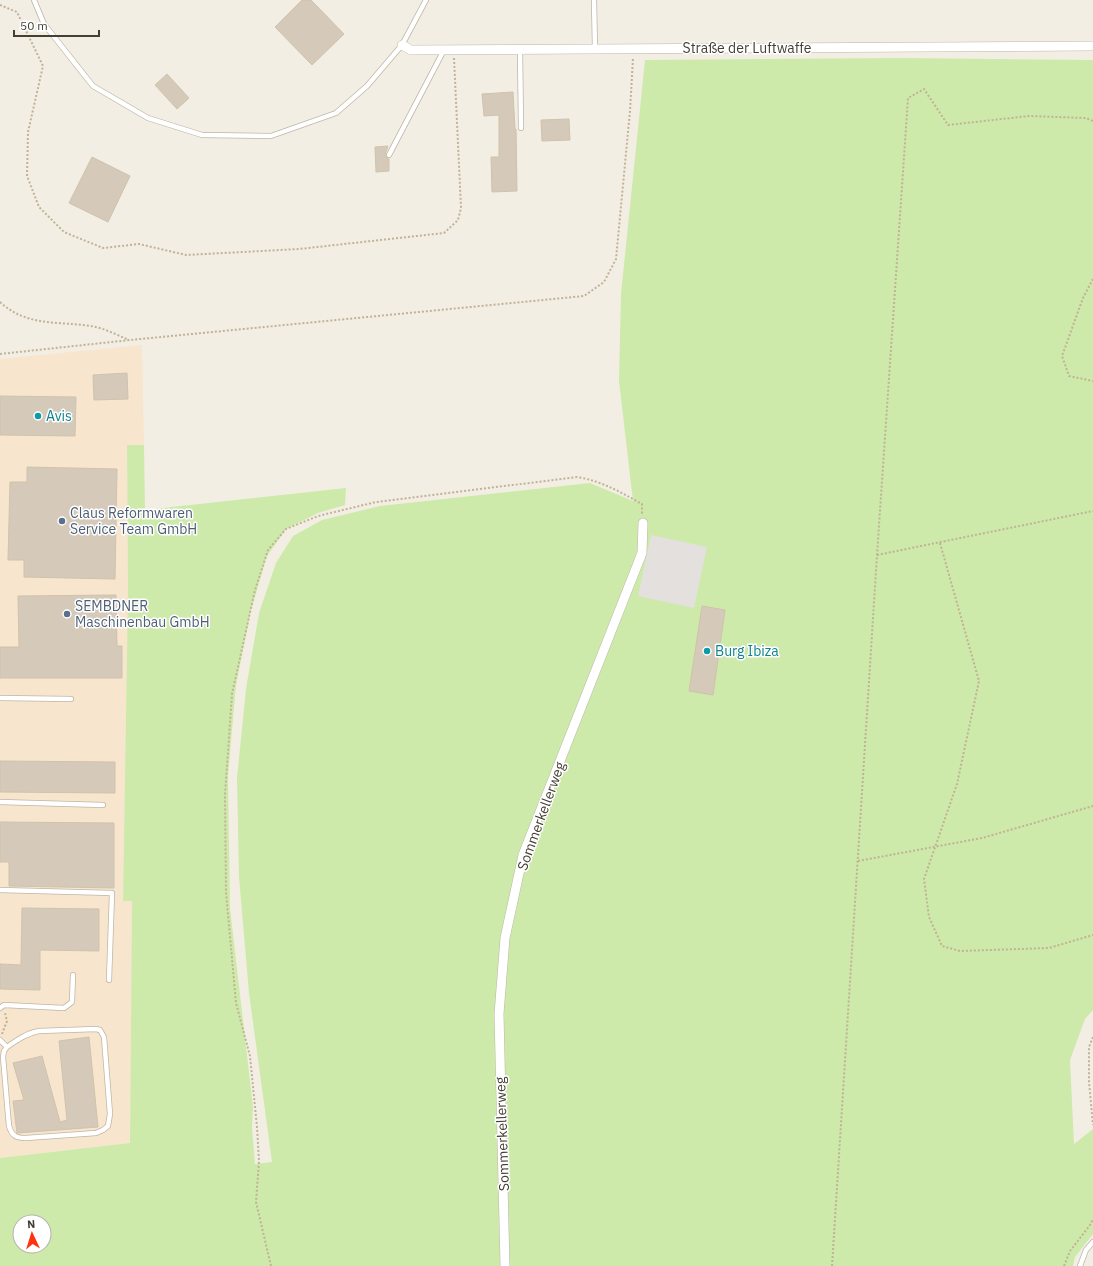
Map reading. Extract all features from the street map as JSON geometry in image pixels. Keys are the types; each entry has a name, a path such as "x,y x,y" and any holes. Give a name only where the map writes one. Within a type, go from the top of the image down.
{"street":[{"name":"Straße der Luftwaffe","path":"402,45 411,50 1093,46"},
{"name":"Sommerkellerweg","path":"505,1266 499,1014 504,938 523,855 642,553 643,523"}],"lane":[{"path":"34,0 44,24 93,86 148,118 202,135 271,136 336,113 367,86 402,45 426,0"},
{"path":"594,0 595,49"},
{"path":"520,49 521,128"},
{"path":"389,155 444,50"},
{"path":"0,698 71,699"},
{"path":"0,802 103,805"},
{"path":"0,890 112,893 109,980"},
{"path":"1,1007 64,1008 72,1002 73,976"},
{"path":"100,1030 104,1037 108,1070 110,1114 108,1126 96,1133 17,1138 12,1134 9,1126 3,1057 4,1051 7,1047 31,1033 39,1031 100,1030"},
{"path":"0,1039 7,1047"},
{"path":"1080,1266 1086,1250 1093,1242"}],"path":[{"path":"0,5 17,12 43,66 28,132 27,176 39,207 64,232 103,248 138,244 186,255 299,249 444,233 458,220 461,208 454,49"},
{"path":"0,354 584,296 604,282 616,258 630,111 633,49"},
{"path":"832,1266 877,555 908,98 924,89 948,125 1030,116 1086,118 1093,121"},
{"path":"1093,279 1083,298 1062,356 1069,376 1093,381"},
{"path":"0,302 8,309 31,320 92,326 130,340"},
{"path":"271,1266 256,1202 259,1161 250,1056 236,1003 226,892 225,795 232,694 255,590 268,550 286,529 318,516 376,502 577,477 594,480 642,504 643,523"},
{"path":"877,555 1093,511"},
{"path":"940,543 979,681 957,784 924,879 929,918 942,946 960,951 1049,948 1093,936"},
{"path":"858,861 982,838 1093,806"},
{"path":"0,1039 5,1030 7,1021 1,1007"},
{"path":"1093,1037 1089,1047 1089,1082 1093,1125"},
{"path":"1064,1266 1070,1251 1093,1219"}],"shaded area":[{"path":"142,345 144,445 127,445 128,591 123,901 132,901 130,1143 0,1158 0,359"},
{"path":"651,535 707,547 694,608 638,596"}],"green space":[{"path":"903,58 1093,60 1093,1010 1085,1019 1070,1060 1074,1144 1093,1129 1093,1234 1075,1257 1073,1266 0,1266 0,1158 130,1143 132,901 123,901 128,591 127,445 144,445 145,510 346,488 345,505 318,513 286,529 267,556 251,610 236,685 228,776 230,908 253,1107 252,1127 255,1164 272,1162 249,993 239,877 237,778 246,689 259,613 276,563 293,536 322,520 380,506 590,483 633,501 619,381 621,294 645,60"}],"building":[{"path":"302,0 311,0 344,34 312,65 275,27"},
{"path":"167,74 189,98 177,109 155,85"},
{"path":"513,92 516,129 517,191 492,192 491,157 499,157 499,115 484,116 482,94"},
{"path":"569,119 570,140 542,141 541,120"},
{"path":"388,146 385,155 389,159 389,171 376,172 375,147"},
{"path":"92,157 130,176 108,222 69,203"},
{"path":"127,373 128,399 94,400 93,375"},
{"name":"Avis","path":"0,396 76,397 75,436 0,435"},
{"name":"Claus Reformwaren Service Team GmbH","path":"27,467 117,469 115,579 24,577 24,560 8,560 10,482 27,482"},
{"path":"116,595 117,646 122,646 122,678 0,678 0,647 19,647 18,596"},
{"name":"Burg Ibiza","path":"702,606 725,610 713,695 689,691"},
{"path":"0,761 115,762 115,793 0,792"},
{"path":"0,822 114,823 114,888 9,886 9,862 0,862"},
{"path":"22,908 99,909 99,951 40,950 40,990 0,989 0,964 21,965"},
{"path":"89,1037 98,1127 17,1133 13,1101 24,1100 13,1063 42,1056 60,1122 67,1120 59,1041"}],"place":[{"name":"Avis","path":"38,416"},
{"name":"Claus Reformwaren Service Team GmbH","path":"62,521"},
{"name":"SEMBDNER Maschinenbau GmbH","path":"67,614"},
{"name":"Burg Ibiza","path":"707,651"}]}
